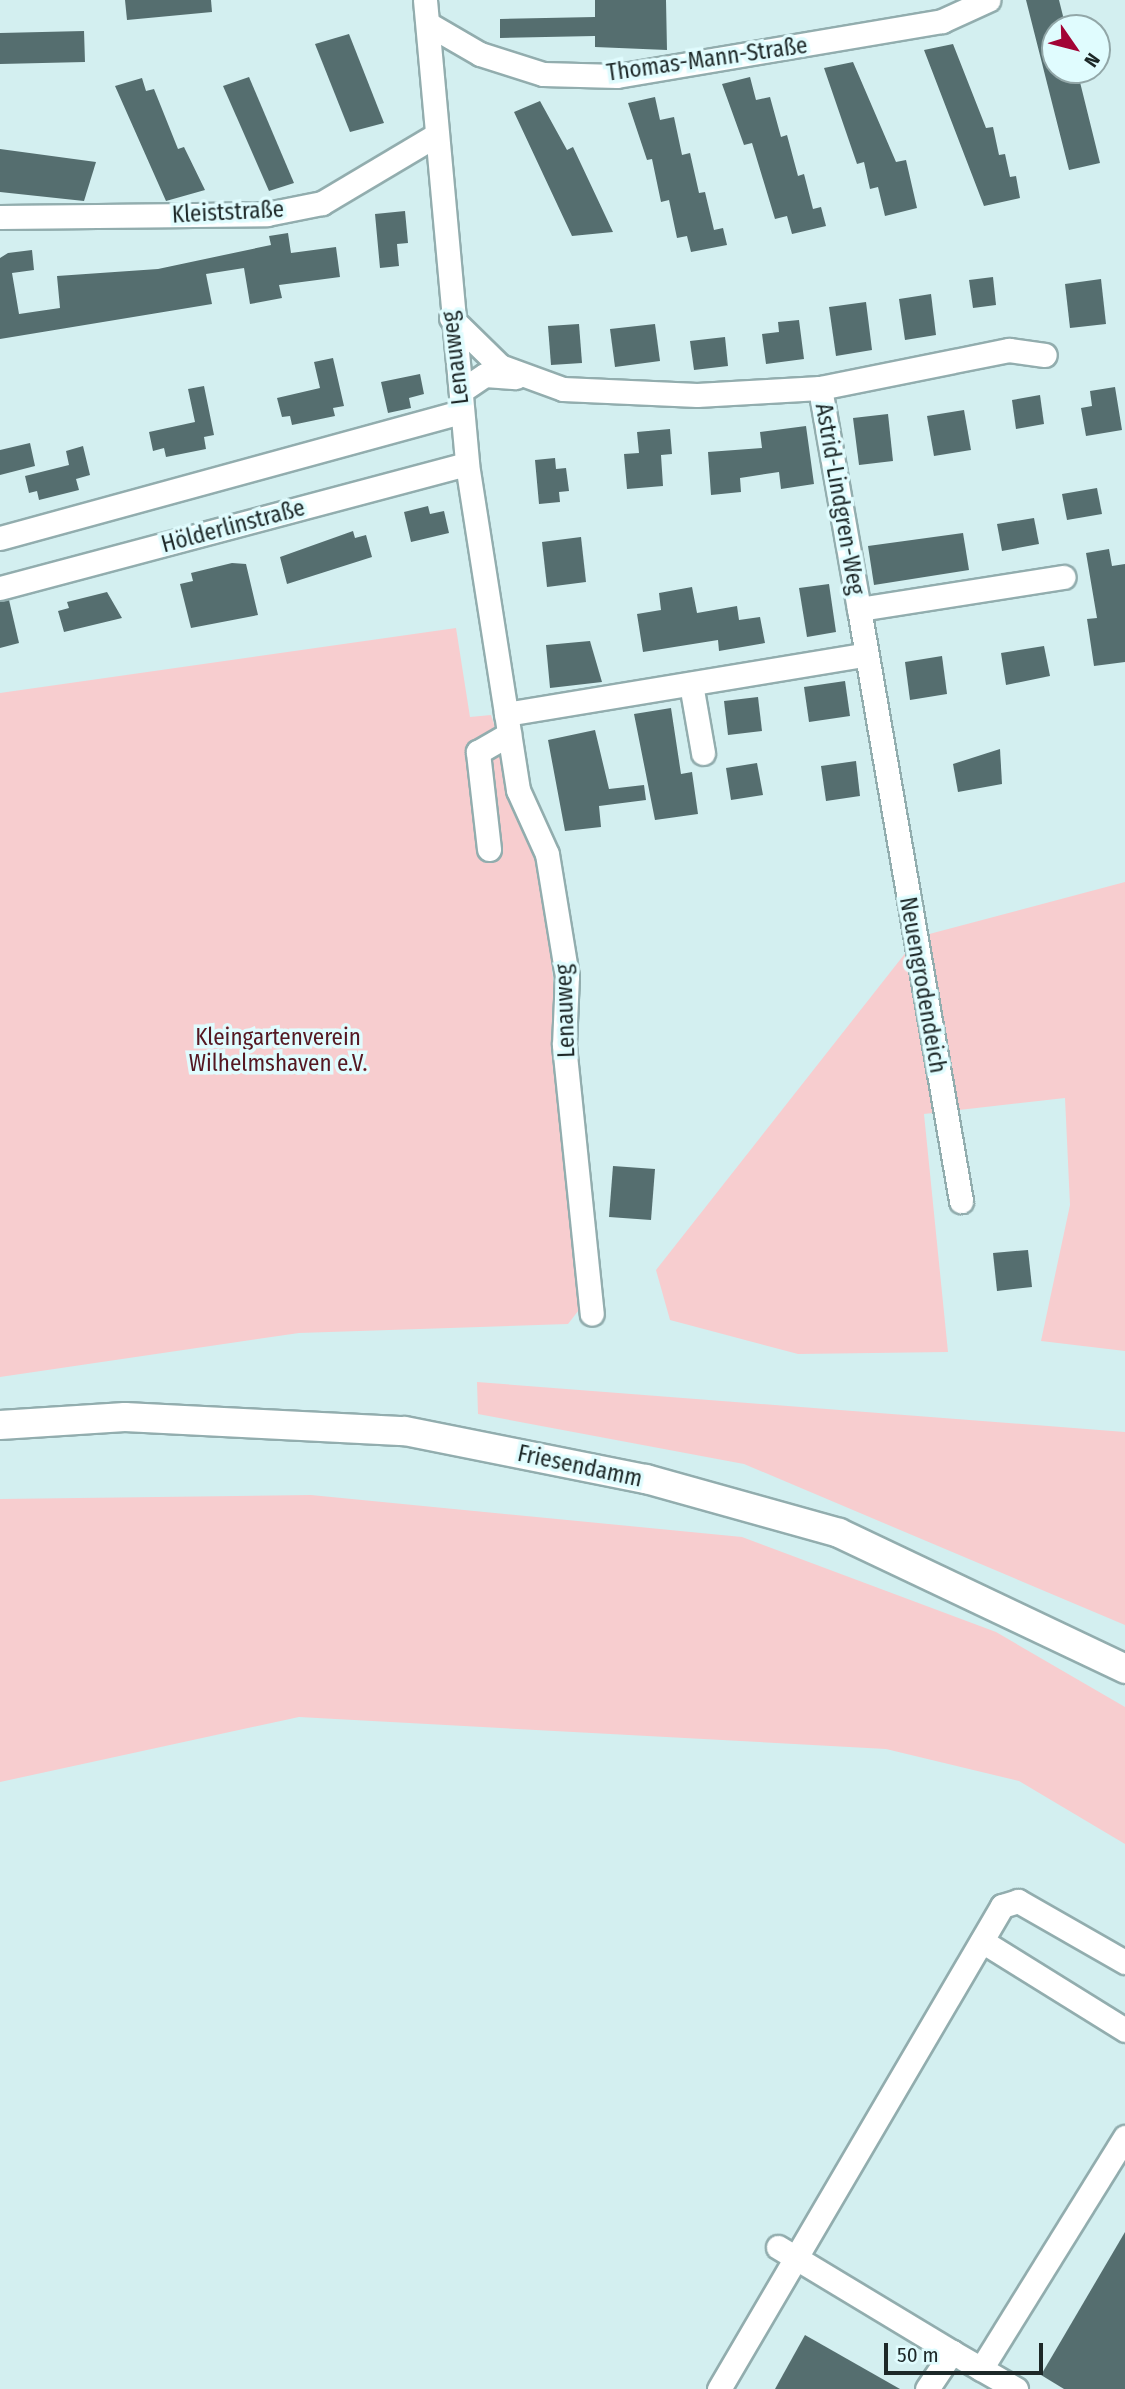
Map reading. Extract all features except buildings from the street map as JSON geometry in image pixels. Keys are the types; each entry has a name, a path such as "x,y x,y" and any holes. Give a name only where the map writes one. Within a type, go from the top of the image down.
{"main road":[{"name":"Friesendamm","path":"0,1425 125,1417 404,1431 646,1479 839,1533 1125,1669"}],"street":[{"name":"Lenauweg","path":"425,0 450,317 467,464 518,790 547,854 567,976 564,1045 592,1314"},
{"name":"Thomas-Mann-Straße","path":"429,26 480,54 543,74 617,76 942,21 988,0"},
{"name":"Kleiststraße","path":"0,217 267,214 322,203 436,135"},
{"path":"450,317 473,346 526,378"},
{"path":"0,538 461,402 485,375 526,378 563,389 697,394 820,388 1009,349 1045,355"},
{"name":"Astrid-Lindgren-Weg","path":"820,388 859,610 864,655 886,769"},
{"name":"Hölderlinstraße","path":"0,587 467,464"},
{"name":"Astrid-Lindgren-Weg","path":"859,610 1064,577"},
{"path":"489,849 478,752 508,724 691,684 864,655"},
{"path":"691,684 703,753"},
{"name":"Neuengrodendeich","path":"886,769 961,1201"},
{"path":"719,2389 786,2252 1002,1906 1018,1901 1125,1962"},
{"path":"982,1941 1125,2030"},
{"path":"981,2369 1125,2137"},
{"path":"786,2252 1016,2389"},
{"path":"927,2389 952,2352"}],"green space":[{"name":"Kleingartenverein Wilhelmshaven e.V.","path":"456,628 470,717 491,715 544,876 582,1306 568,1324 299,1333 0,1377 0,693"},
{"path":"1125,882 1125,1351 1041,1341 1070,1205 1065,1098 924,1114 948,1352 798,1354 670,1320 656,1270 918,937"},
{"path":"477,1382 1125,1432 1125,1625 744,1464 478,1414"},
{"path":"311,1495 742,1537 996,1632 1125,1707 1125,1844 1019,1781 886,1749 299,1717 0,1782 0,1499"}]}
